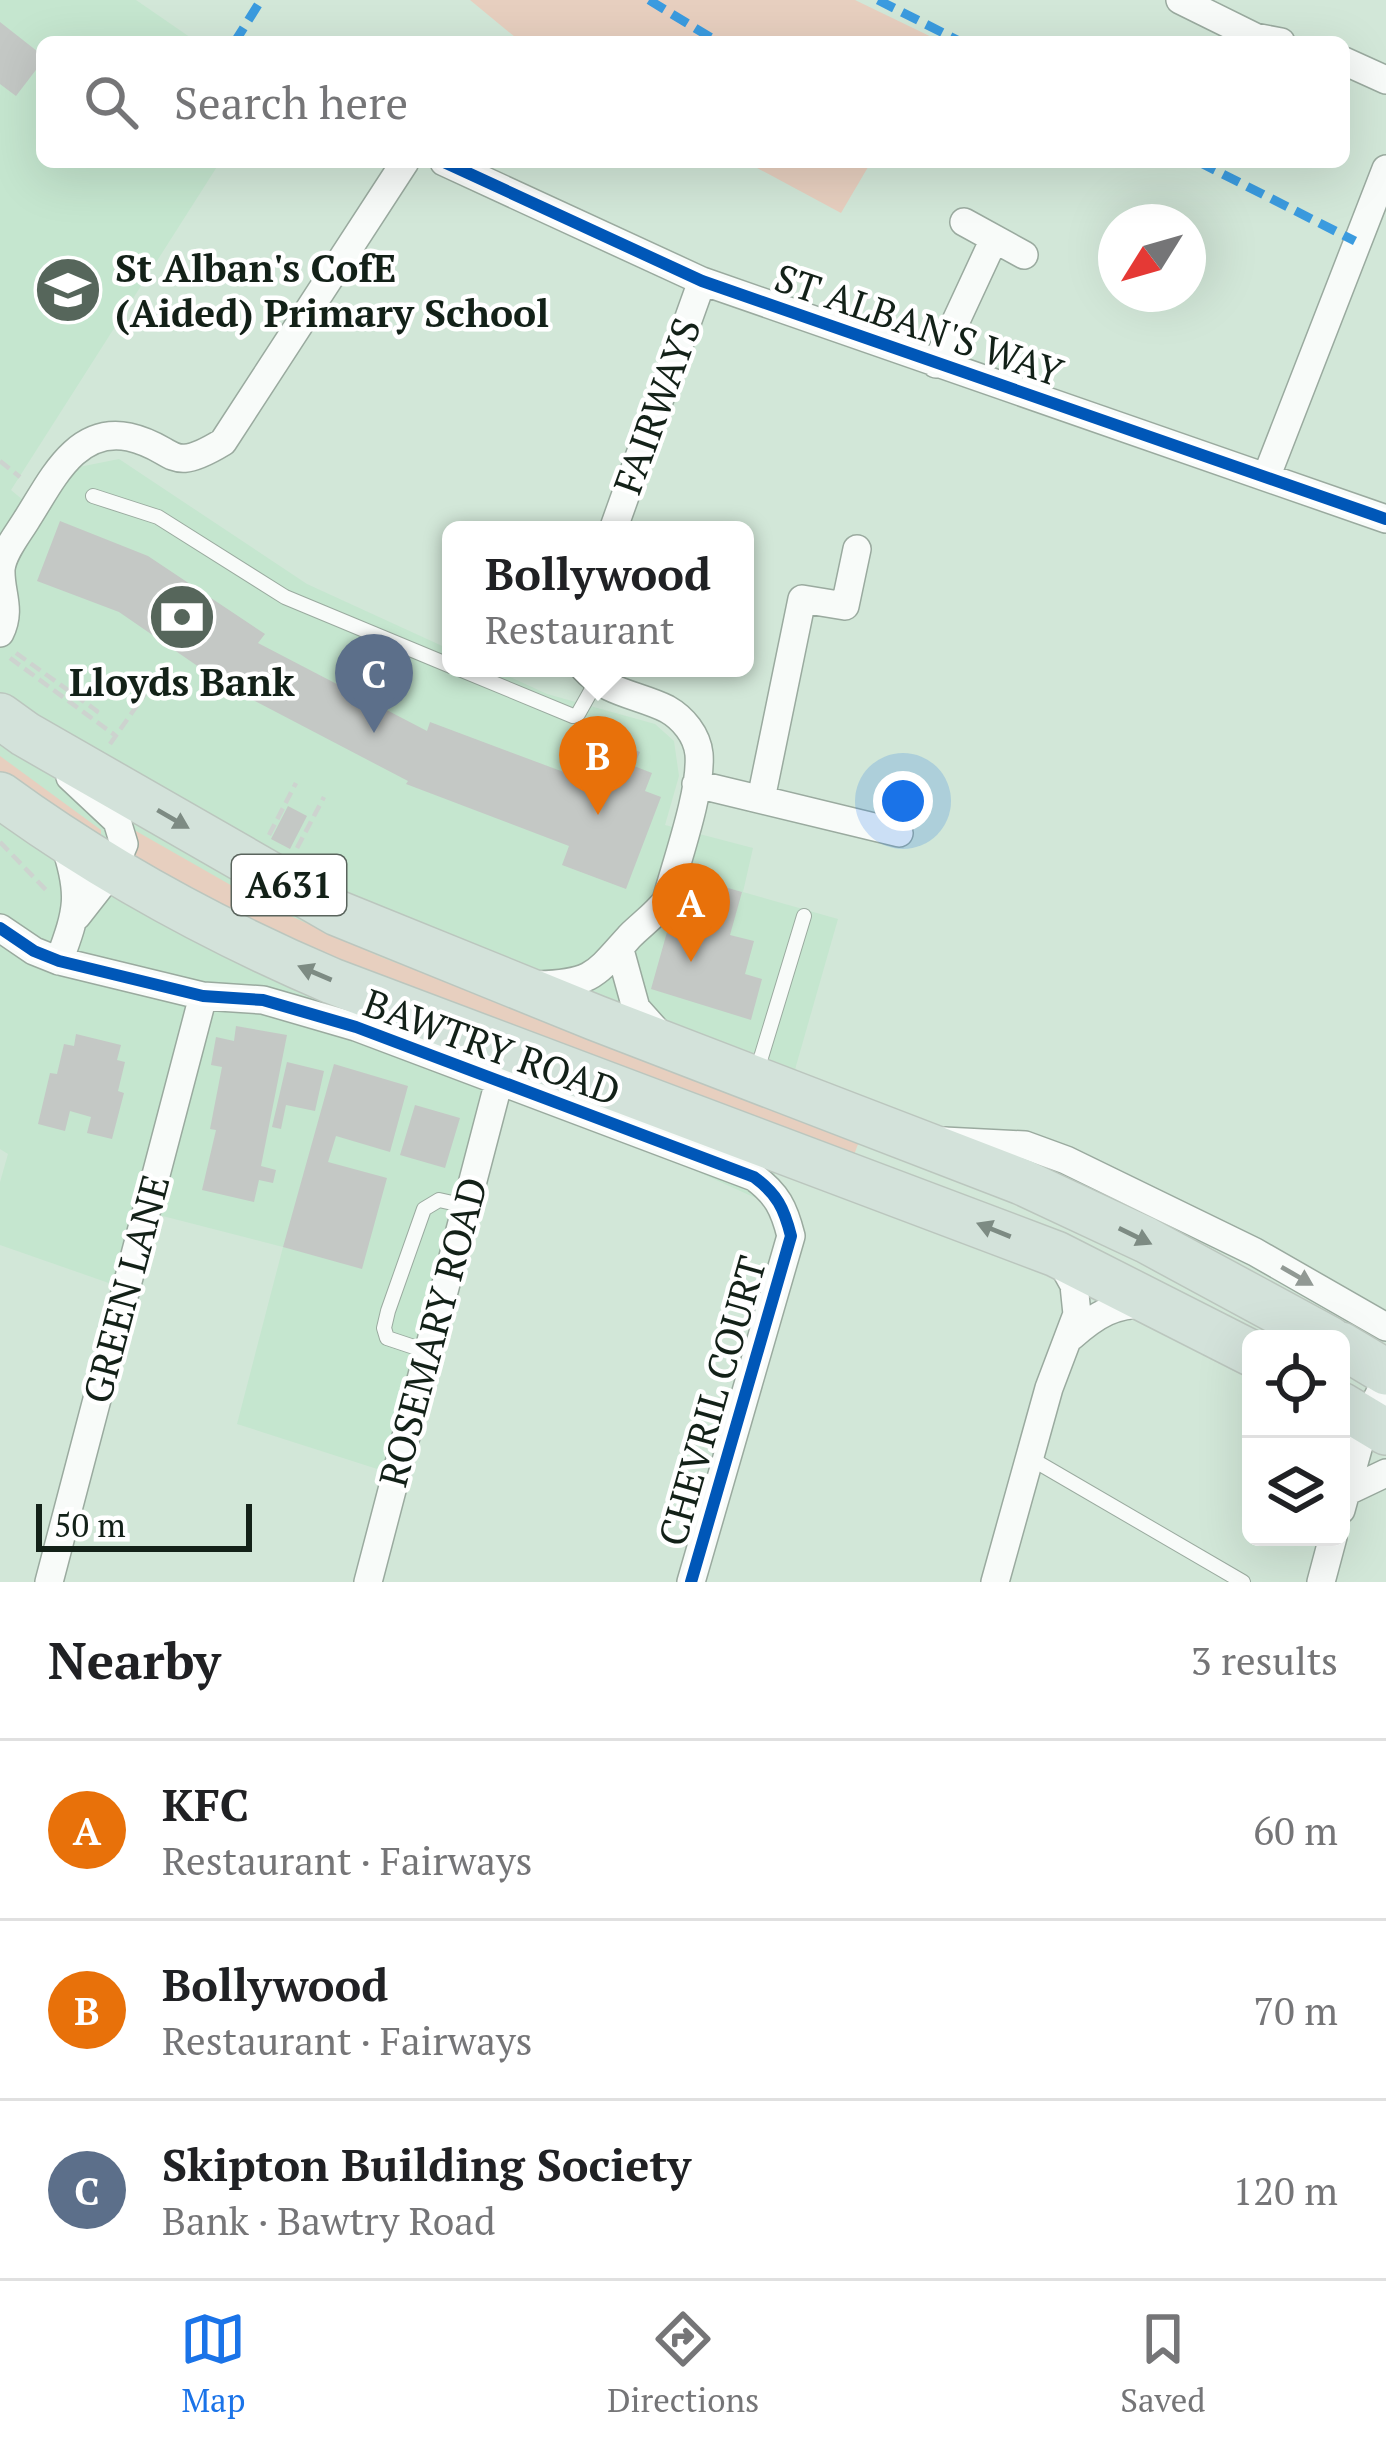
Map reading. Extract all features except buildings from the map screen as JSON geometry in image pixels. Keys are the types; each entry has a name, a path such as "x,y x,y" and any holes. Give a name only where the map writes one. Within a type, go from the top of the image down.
{"main road":[{"name":"BAWTRY ROAD","path":"8,719 337,913 1022,1182 1312,1330"},
{"name":"BAWTRY ROAD","path":"0,795 112,869 237,940 332,981 1056,1254 1242,1347"},
{"path":"1350,1362 1373,1402"}],"street":[{"path":"1188,2 1254,36"},
{"path":"1350,64 1386,80"},
{"path":"0,633 8,613 1,567 65,459 88,441 113,435 134,438 172,459 191,459 223,442 401,168"},
{"name":"ST ALBAN'S WAY","path":"457,168 702,281 1386,519"},
{"path":"1267,476 1386,170"},
{"path":"964,222 1024,255"},
{"name":"ST ALBAN'S WAY","path":"936,364 994,239"},
{"name":"FAIRWAYS","path":"616,521 702,281"},
{"path":"761,800 802,599 845,606 856,549"},
{"path":"516,986 581,981 620,950 666,901 696,784 699,754 686,723 670,710 595,677"},
{"name":"BAWTRY ROAD","path":"8,719 117,821 124,844 112,869"},
{"path":"696,784 899,833"},
{"path":"63,838 75,874 77,916"},
{"path":"59,961 77,916 112,869"},
{"name":"BAWTRY ROAD","path":"0,928 59,961 203,995 263,1000 356,1027 754,1177 774,1192 791,1236"},
{"path":"620,950 636,1008 675,1048"},
{"name":"GREEN LANE","path":"49,1582 203,995"},
{"name":"ROSEMARY ROAD","path":"368,1582 499,1082"},
{"name":"BAWTRY ROAD","path":"916,1141 1024,1145 1066,1160 1255,1252 1386,1327"},
{"name":"CHEVRIL COURT","path":"691,1582 791,1236"},
{"path":"995,1582 1049,1388 1072,1336 1077,1299 1068,1270 1056,1254"},
{"path":"1072,1336 1119,1305 1160,1304"},
{"path":"1350,1481 1373,1402"},
{"path":"1350,1497 1386,1473"},
{"path":"1321,1582 1331,1546"}],"lane":[{"path":"93,496 158,517 285,597 442,662"},
{"path":"478,677 573,716 578,714 589,677"},
{"path":"755,1079 804,916"},
{"path":"428,1352 387,1338 388,1311 424,1209 439,1200 466,1206"},
{"path":"1029,1458 1243,1582"}],"path":[{"path":"92,718 98,711 18,659 56,694 116,736"},
{"path":"110,744 145,694"},
{"path":"266,840 296,782"},
{"path":"295,854 324,797"},
{"path":"0,842 63,909 77,916"}],"shaded area":[{"path":"0,0 136,0 188,36 36,36 36,168 216,168 11,490 35,510 69,469 119,459 307,584 442,646 442,677 510,677 547,694 655,724 674,741 679,776 665,825 753,848 743,892 838,919 796,1066 769,1204 500,1082 396,1475 237,1424 283,1247 147,1212 126,1289 0,1245 0,1182 8,1154 0,1149"},
{"path":"470,0 855,0 930,36 514,36"},
{"path":"757,168 867,168 841,213"},
{"path":"0,756 101,830 101,836 97,839 0,779"},
{"path":"129,827 262,903 381,957 860,1139 852,1160 387,987 133,866"}],"marked path":[{"path":"238,36 261,0"},
{"path":"649,0 708,36"},
{"path":"878,0 949,36"},
{"path":"1211,168 1355,241"}],"cycle path":[{"path":"457,168 702,281 1386,519"},
{"path":"0,928 59,961 203,996 263,1000 356,1027 754,1177 768,1189 791,1236 691,1582"}],"place":[{"name":"St Alban's CofE (Aided) Primary School","path":"68,290"},
{"name":"Lloyds Bank","path":"182,617"},
{"name":"Skipton Building Society","path":"374,733"},
{"name":"Bollywood","path":"598,815"},
{"name":"KFC","path":"691,962"}]}
